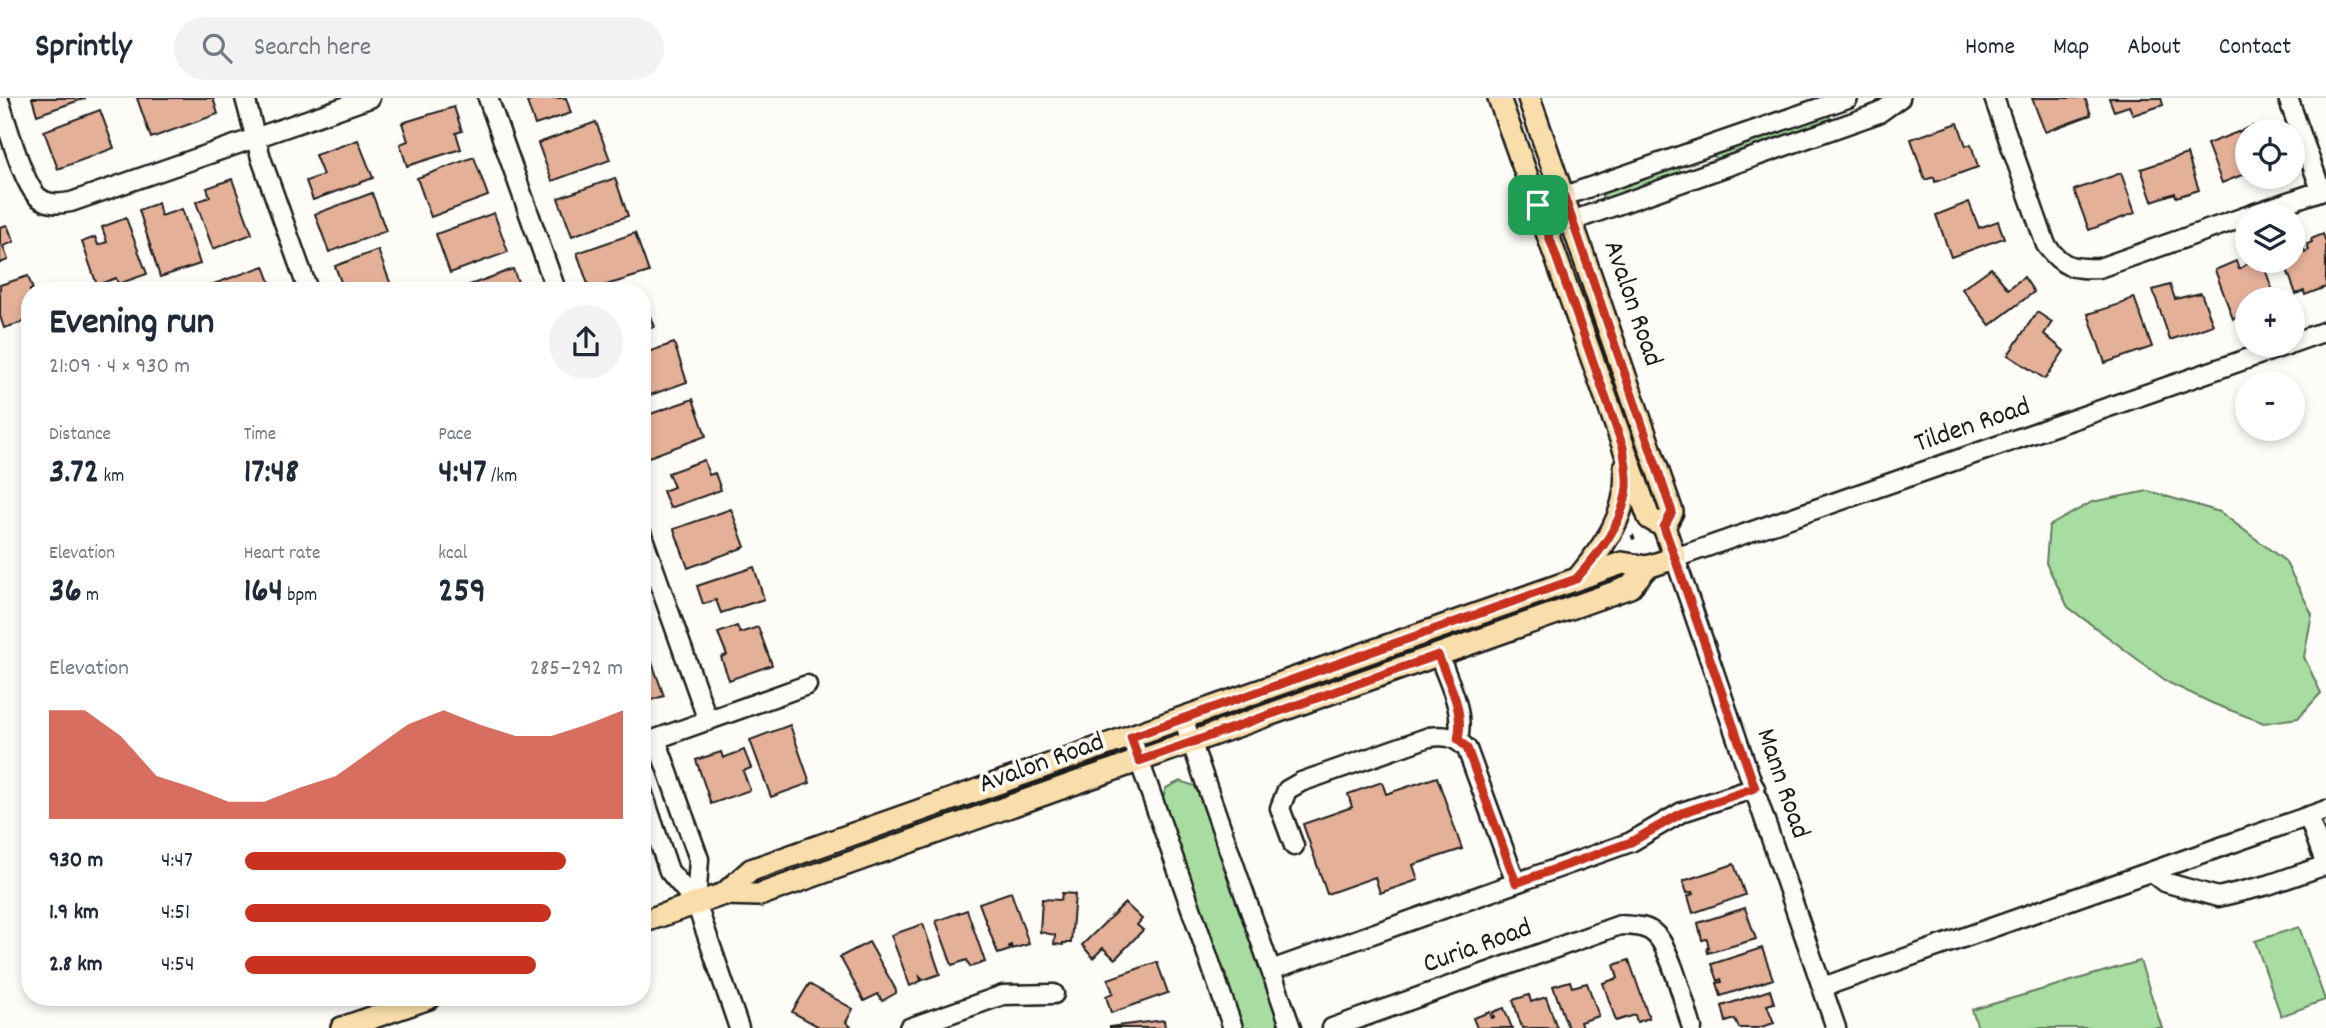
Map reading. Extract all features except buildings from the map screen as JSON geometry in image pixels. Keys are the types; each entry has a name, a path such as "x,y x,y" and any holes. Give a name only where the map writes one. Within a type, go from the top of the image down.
{"main road":[{"name":"Avalon Road","path":"651,919 724,894 759,895 1192,743 1630,587 1647,568 1675,558 1664,527 1649,519 1499,98"},
{"name":"Avalon Road","path":"1529,98 1672,512 1664,527"},
{"path":"1576,579 1607,541 1620,515 1627,484 1623,447"},
{"name":"Avalon Road","path":"724,894 751,870 1576,579 1622,564 1647,568"},
{"path":"342,1028 406,1006"}],"street":[{"path":"245,98 261,158 305,282"},
{"path":"0,103 28,183 39,198 55,205 71,202 370,98"},
{"path":"488,98 553,282"},
{"path":"1546,230 1879,113 1900,98"},
{"path":"1994,98 2046,246 2057,260 2074,269 2099,268 2235,221"},
{"path":"2285,203 2324,189 2288,98"},
{"path":"1538,205 1845,99 1849,123"},
{"path":"1695,151 1702,175"},
{"path":"2305,338 2326,331"},
{"name":"Tilden Road","path":"1675,558 2253,357"},
{"name":"Mann Road","path":"1675,558 1836,1028"},
{"path":"651,560 708,721"},
{"path":"1438,655 1457,706 1461,726 1458,739"},
{"path":"651,740 807,685"},
{"path":"1183,718 1290,1028"},
{"path":"1294,846 1280,808 1287,790 1301,782 1429,737 1444,735 1458,739 1467,748 1516,883"},
{"path":"1131,737 1233,1028"},
{"path":"651,745 676,795 699,859 696,904"},
{"path":"1271,970 1631,842 1682,813 1755,788"},
{"path":"651,797 676,795"},
{"path":"1823,987 2326,810"},
{"path":"651,816 669,872 696,904 739,1028"},
{"path":"2151,872 2164,882 2218,897 2268,885 2326,865 2308,816"},
{"name":"Curia Road","path":"1332,1028 1620,925 1643,927 1657,935 1667,952 1692,1028"},
{"path":"909,1028 1003,995 1054,994"}],"path":[{"path":"1631,533 1636,544"}],"green space":[{"path":"1826,111 1830,114 1829,120 1725,158 1717,159 1714,156 1714,152"},
{"path":"1678,166 1678,174 1608,199 1602,196 1602,192"},
{"path":"2148,491 2220,512 2285,561 2312,614 2304,657 2321,693 2298,718 2264,723 2169,683 2068,607 2046,563 2049,526 2092,502"},
{"path":"1180,781 1195,786 1204,806 1274,1003 1277,1028 1241,1028 1162,801 1166,788"},
{"path":"2299,927 2325,1000 2281,1016 2255,941"},
{"path":"2140,961 2162,1028 1978,1028 1972,1010"}],"route":[{"path":"1564,196 1672,512 1664,527 1755,788 1682,813 1631,842 1516,883 1467,748 1458,739 1461,726 1457,706 1438,655 1139,761 1131,737 1576,579 1607,541 1625,499 1627,484 1623,447 1538,205 1564,196"}]}
